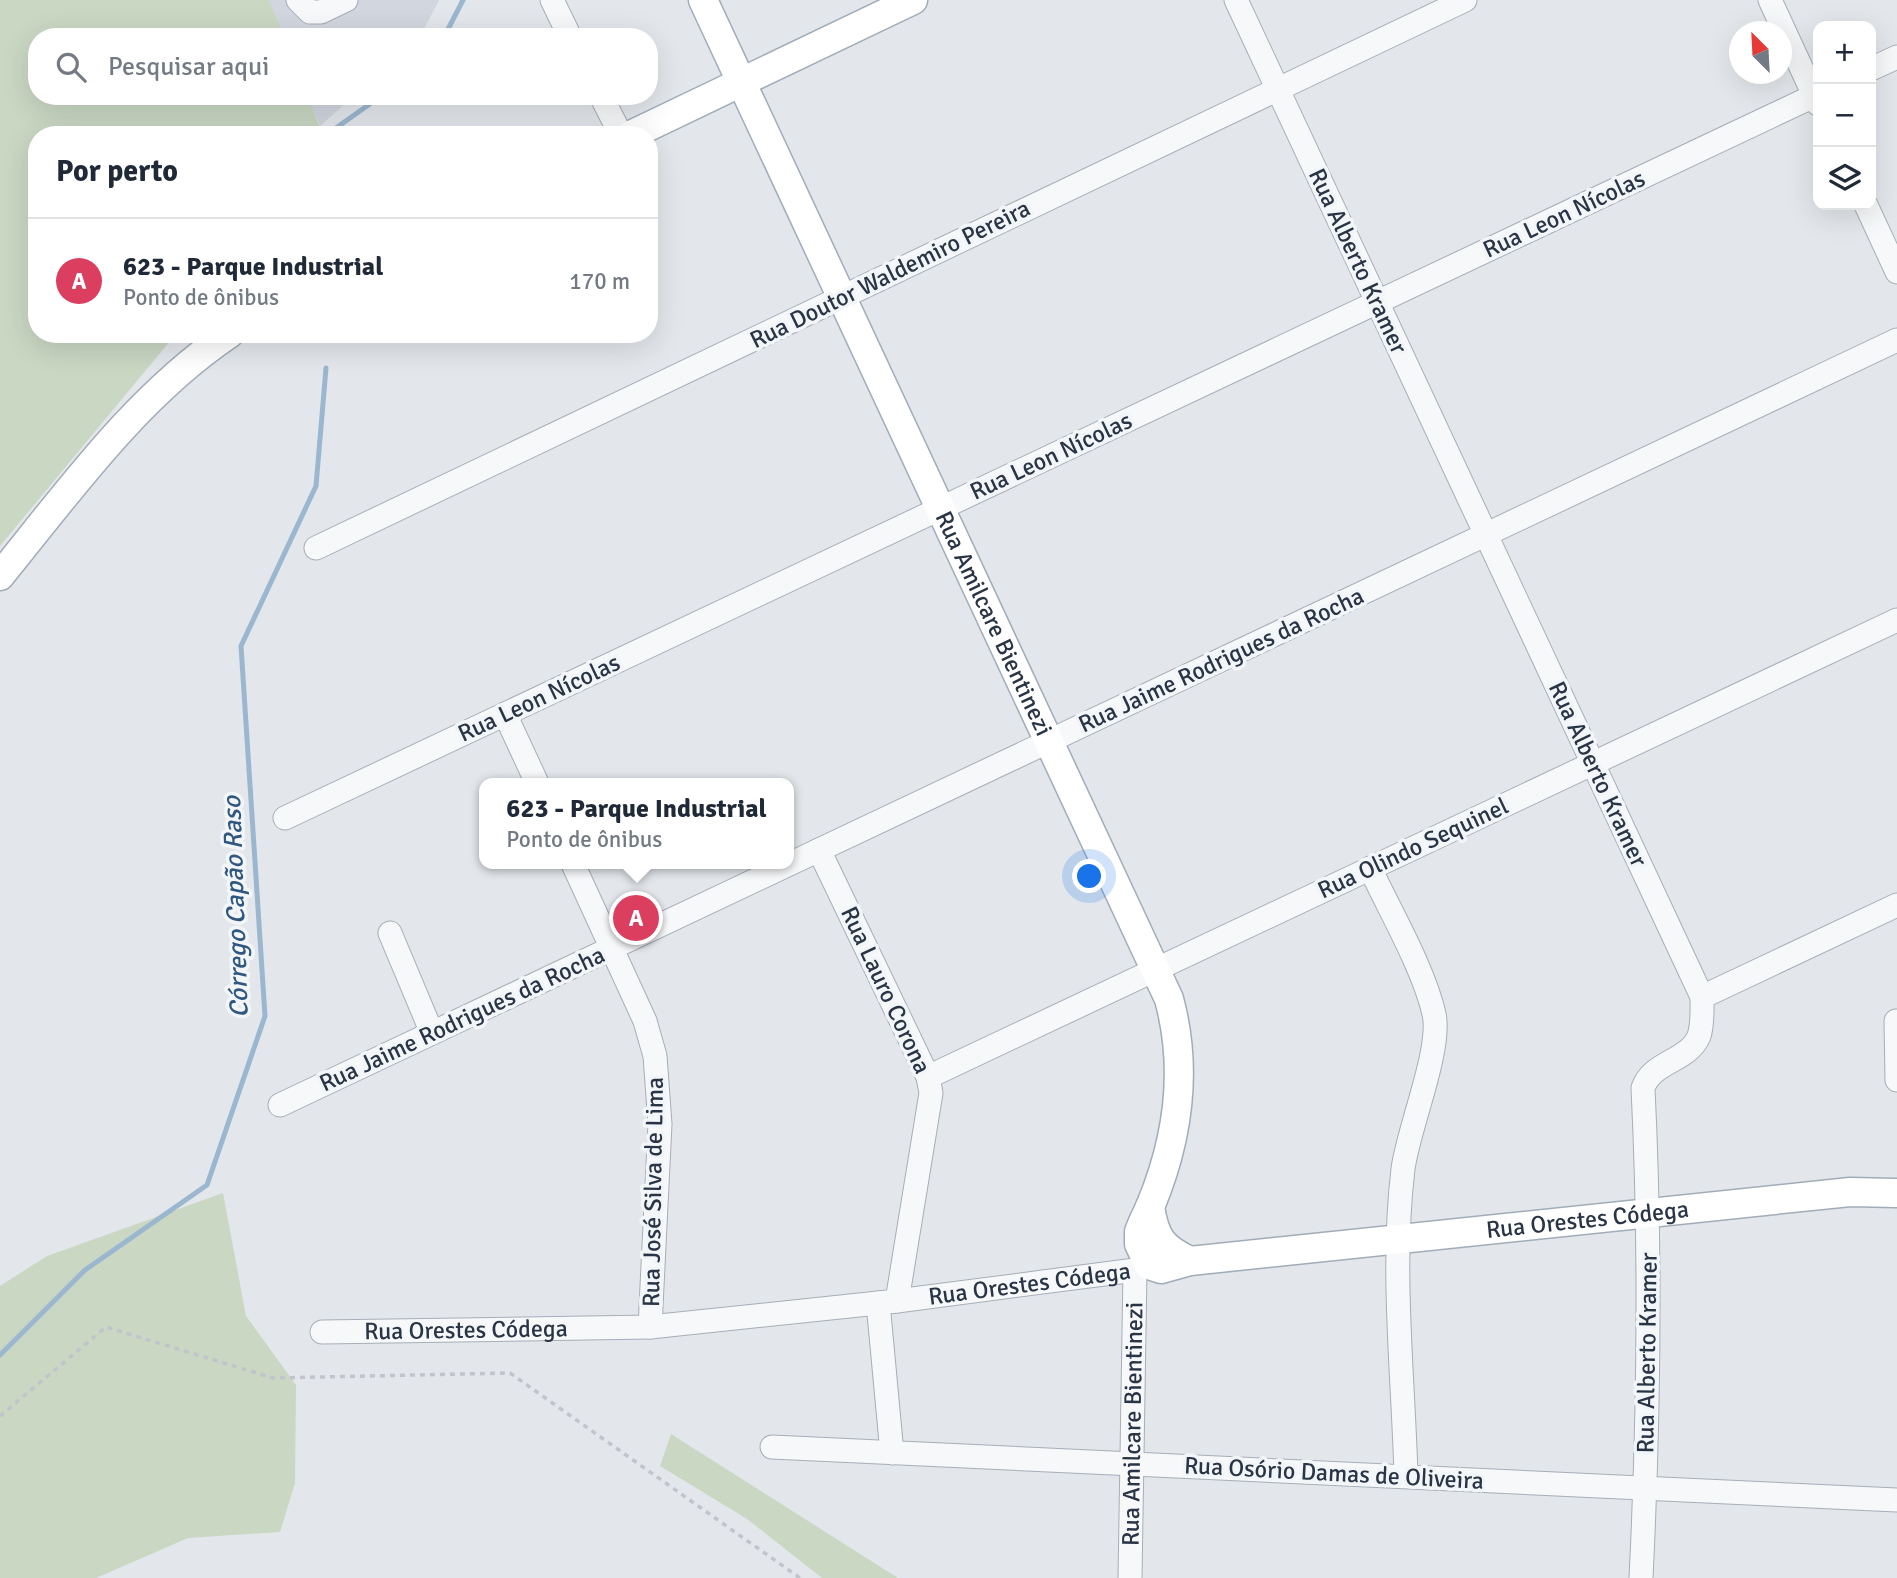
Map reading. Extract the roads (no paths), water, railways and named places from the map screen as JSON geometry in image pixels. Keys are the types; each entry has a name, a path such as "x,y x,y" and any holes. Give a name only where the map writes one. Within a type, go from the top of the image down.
{"main road":[{"name":"Rua Amilcare Bientinezi","path":"703,0 1157,969 1172,1009 1181,1059 1175,1120 1150,1207 1139,1232 1141,1266"},
{"path":"650,126 914,0"},
{"path":"0,576 139,413 195,360 217,343"},
{"name":"Rua Orestes Códega","path":"1141,1266 1161,1269 1190,1261 1850,1192 1897,1193"},
{"path":"1150,1207 1153,1223 1167,1251 1190,1261"}],"street":[{"path":"298,0 310,12 338,2"},
{"path":"552,0 566,28"},
{"name":"Rua Alberto Kramer","path":"1236,0 1702,997 1702,1022 1693,1046 1656,1069 1647,1077 1643,1088 1649,1212 1646,1488 1641,1578"},
{"name":"Rua Doutor Waldemiro Pereira","path":"316,548 1465,0"},
{"path":"1770,0 1813,90"},
{"path":"1876,67 1897,57"},
{"name":"Rua Leon Nícolas","path":"285,818 1377,302 1813,100"},
{"path":"605,105 616,126"},
{"path":"1868,210 1897,272"},
{"name":"Rua Jaime Rodrigues da Rocha","path":"794,862 1897,340"},
{"name":"Rua Olindo Sequinel","path":"928,1077 1897,620"},
{"path":"505,714 535,778"},
{"name":"Rua Lauro Corona","path":"819,850 928,1077 930,1108 887,1302 892,1453"},
{"path":"1370,868 1428,992 1435,1017 1430,1058 1404,1166 1398,1238 1406,1475"},
{"name":"Rua José Silva de Lima","path":"575,869 650,1036 658,1077 660,1124 650,1327"},
{"name":"Rua Jaime Rodrigues da Rocha","path":"280,1105 779,869"},
{"path":"1702,997 1897,905"},
{"path":"390,933 432,1033"},
{"path":"1896,1021 1897,1080"},
{"name":"Rua Orestes Códega","path":"322,1332 650,1327 887,1302 1141,1266"},
{"name":"Rua Amilcare Bientinezi","path":"1130,1578 1131,1463 1141,1266"},
{"name":"Rua Osório Damas de Oliveira","path":"772,1447 1897,1500"}],"waterway":[{"name":"Córrego Capão Raso","path":"449,28 463,0"},
{"name":"Córrego Capão Raso","path":"339,126 368,105"},
{"name":"Córrego Capão Raso","path":"0,1355 85,1270 207,1185 265,1016 241,646 316,486 326,368"}],"place":[{"name":"623 - Parque Industrial","path":"636,918"}]}
